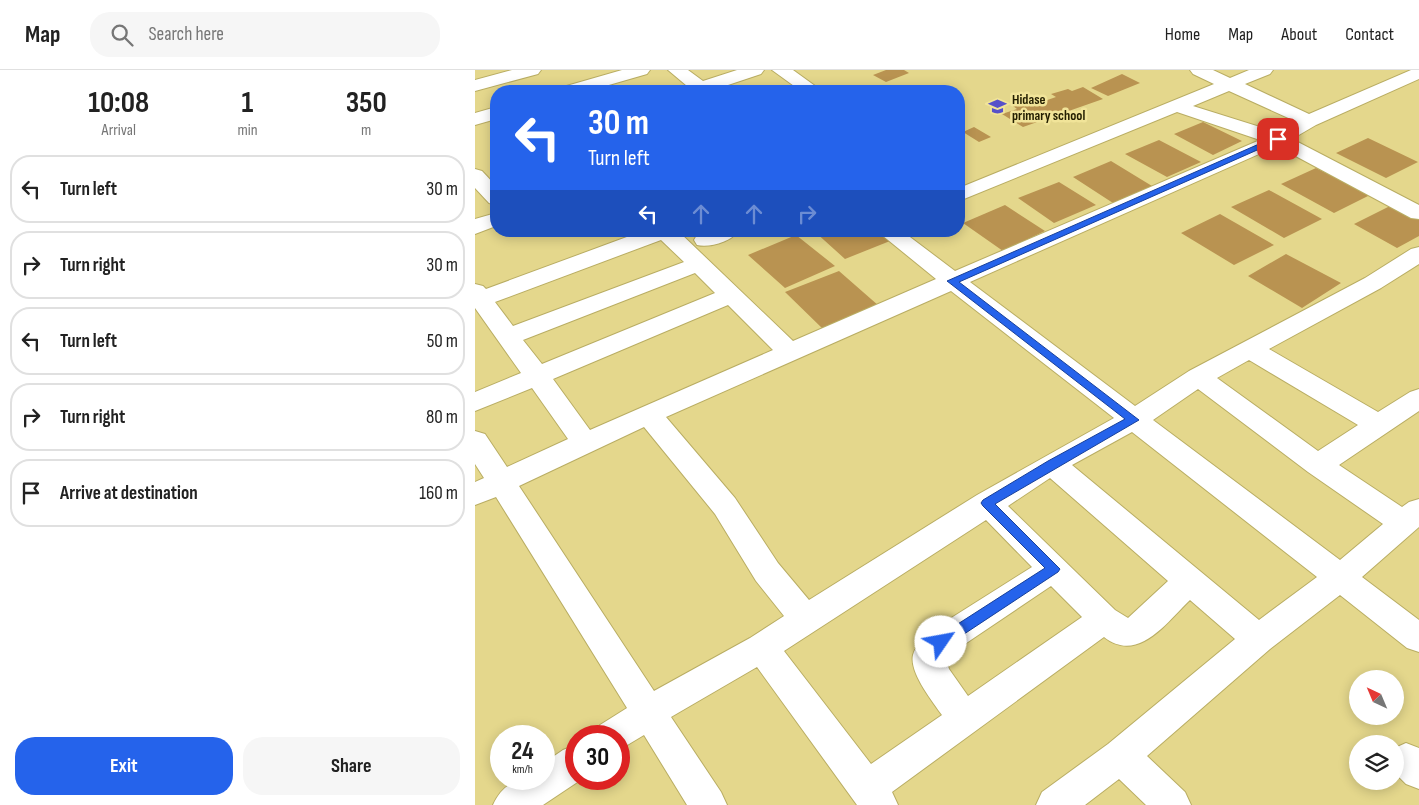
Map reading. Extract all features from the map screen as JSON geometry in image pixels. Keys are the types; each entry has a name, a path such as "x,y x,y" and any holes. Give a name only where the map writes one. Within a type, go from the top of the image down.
{"street":[{"path":"581,70 598,85"},
{"path":"605,85 641,70"},
{"path":"677,70 696,85"},
{"path":"716,85 755,70"},
{"path":"781,70 804,85"},
{"path":"1199,70 1309,121"},
{"path":"965,189 1264,70"},
{"path":"488,488 648,414 1278,139 1309,121 1418,76"},
{"path":"494,85 551,82 580,85"},
{"path":"475,86 490,85"},
{"path":"1176,106 1278,139 1419,213"},
{"path":"475,119 490,114"},
{"path":"475,227 490,221"},
{"path":"586,444 478,295 647,237"},
{"path":"670,237 791,353"},
{"path":"705,240 712,237"},
{"path":"896,237 1419,638"},
{"path":"508,337 698,264"},
{"path":"630,725 762,648 987,503 1052,464 1133,420 1197,377 1412,267"},
{"path":"475,402 731,295"},
{"path":"1251,350 1379,425"},
{"path":"1055,805 1121,756 1258,639 1341,577 1411,516 1318,465 1197,377"},
{"path":"1318,465 1419,398"},
{"path":"648,414 725,506 767,572 805,619"},
{"path":"475,441 488,488 649,712 708,805"},
{"path":"1052,464 1188,582 1258,639"},
{"path":"987,503 1053,569 1121,632 1135,632 1188,582"},
{"path":"964,719 933,674 929,656 941,642 1053,569"},
{"path":"762,648 872,797 964,719 1104,618"},
{"path":"1121,756 1173,805"},
{"path":"512,805 565,769"}],"building":[{"path":"886,70 904,70 909,73 886,82 873,75"},
{"path":"1122,74 1140,83 1108,96 1091,88"},
{"path":"1083,87 1103,99 1023,127 1002,114 1017,109 1013,106 1028,101 1033,105 1056,97 1051,94 1068,89 1072,91"},
{"path":"1203,122 1242,141 1213,155 1174,134"},
{"path":"974,127 991,137 979,142 965,133 965,131"},
{"path":"1368,138 1418,162 1386,178 1336,153"},
{"path":"1159,140 1201,162 1167,177 1125,154"},
{"path":"1111,161 1152,186 1113,203 1073,177"},
{"path":"1316,168 1370,195 1334,213 1281,184"},
{"path":"1059,182 1096,205 1054,223 1018,198"},
{"path":"1269,190 1322,219 1284,238 1231,207"},
{"path":"1005,205 1045,231 1003,251 965,224 965,222"},
{"path":"1390,206 1419,220 1419,236 1397,248 1354,224"},
{"path":"1220,214 1274,245 1234,265 1181,233"},
{"path":"791,237 799,237 835,266 785,288 748,255"},
{"path":"821,237 885,237 890,241 845,259"},
{"path":"1286,254 1341,283 1302,308 1248,276"},
{"path":"839,271 879,306 824,330 785,292"}],"place":[{"name":"Hidase primary school","path":"998,107"}],"route":[{"path":"941,642 1053,569 987,503 1052,464 1133,420 952,281 1278,139"}]}
